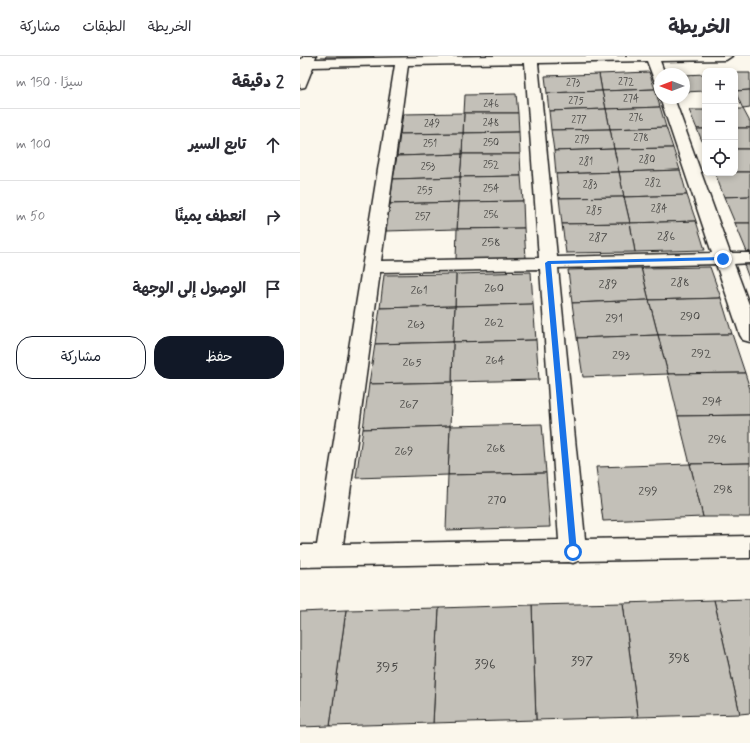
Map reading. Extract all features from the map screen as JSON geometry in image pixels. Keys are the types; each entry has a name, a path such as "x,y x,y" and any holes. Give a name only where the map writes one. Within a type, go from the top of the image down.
{"street":[{"path":"300,84 306,60 402,61 434,58 531,59 562,57 726,56"},
{"path":"652,57 656,68"},
{"path":"531,59 573,552"},
{"path":"328,556 402,61"},
{"path":"669,104 750,335"},
{"path":"371,266 750,258"},
{"path":"300,556 573,552 750,547"}],"building":[{"path":"326,56 374,56 373,59 325,59"},
{"path":"649,72 654,89 602,91 599,74"},
{"path":"738,73 750,73 750,90 738,91"},
{"path":"599,74 602,91 547,93 545,76"},
{"path":"702,74 702,91 690,92 690,75"},
{"path":"654,89 654,104 659,104 660,107 606,109 602,91"},
{"path":"750,90 750,108 743,109 738,98 738,91"},
{"path":"602,91 606,109 549,111 547,93"},
{"path":"516,94 518,113 464,113 465,95"},
{"path":"660,107 666,127 610,129 606,109"},
{"path":"606,109 610,129 551,130 549,111"},
{"path":"738,109 743,109 750,122 750,128 738,128"},
{"path":"689,110 702,110 702,129 697,129"},
{"path":"464,113 518,113 519,132 463,133"},
{"path":"464,113 463,133 400,134 403,114"},
{"path":"666,127 673,148 614,149 610,129"},
{"path":"738,128 750,128 750,149 738,149"},
{"path":"610,129 614,149 554,151 551,130"},
{"path":"697,129 702,129 702,141"},
{"path":"519,132 520,154 462,154 463,133"},
{"path":"463,133 462,154 397,156 400,134"},
{"path":"673,148 680,170 619,172 614,149"},
{"path":"614,149 619,172 556,174 554,151"},
{"path":"738,149 750,149 750,172 738,172"},
{"path":"462,154 520,154 521,176 460,177"},
{"path":"462,154 460,177 393,179 397,156"},
{"path":"680,170 687,195 624,197 619,172"},
{"path":"619,172 624,197 559,198 556,174"},
{"path":"738,172 750,172 750,196 724,197 716,176 738,176"},
{"path":"521,176 523,201 459,202 460,177"},
{"path":"460,177 459,202 390,204 393,179"},
{"path":"687,195 696,221 630,223 624,197"},
{"path":"750,196 750,223 735,223 724,197"},
{"path":"624,197 630,223 562,224 559,198"},
{"path":"523,201 524,228 457,229 459,202"},
{"path":"459,202 457,229 386,231 390,204"},
{"path":"696,221 705,250 635,252 630,223"},
{"path":"630,223 635,252 566,253 562,224"},
{"path":"735,223 750,223 750,252 747,252"},
{"path":"524,228 526,258 456,259 457,229"},
{"path":"744,265 750,265 750,281"},
{"path":"710,267 721,298 649,300 641,268"},
{"path":"641,268 649,300 572,303 568,270"},
{"path":"531,272 533,304 455,306 456,274"},
{"path":"456,274 455,306 380,308 384,275"},
{"path":"721,298 732,334 658,335 649,300"},
{"path":"649,300 658,335 577,338 572,303"},
{"path":"533,304 536,340 453,342 455,306"},
{"path":"455,306 453,342 375,344 380,308"},
{"path":"732,334 745,373 668,374 658,335"},
{"path":"658,335 668,374 583,377 577,338"},
{"path":"536,340 539,380 452,382 453,342"},
{"path":"453,342 452,382 369,384 375,344"},
{"path":"745,373 750,389 750,415 678,416 668,374"},
{"path":"452,382 450,426 363,429 369,384"},
{"path":"750,415 750,463 690,464 678,416"},
{"path":"542,424 546,473 448,475 450,426"},
{"path":"450,426 448,475 356,478 363,429"},
{"path":"750,463 750,517 703,517 690,464"},
{"path":"690,464 703,517 603,521 596,467"},
{"path":"546,473 550,527 446,530 448,475"},
{"path":"750,599 750,713 740,714 714,600"},
{"path":"714,600 740,714 638,717 623,603"},
{"path":"623,603 638,717 536,720 532,605"},
{"path":"532,605 536,720 433,723 439,608"},
{"path":"439,608 433,723 330,726 346,610"},
{"path":"346,610 330,726 300,727 300,612"}],"route":[{"path":"573,552 548,263 723,259"}]}
